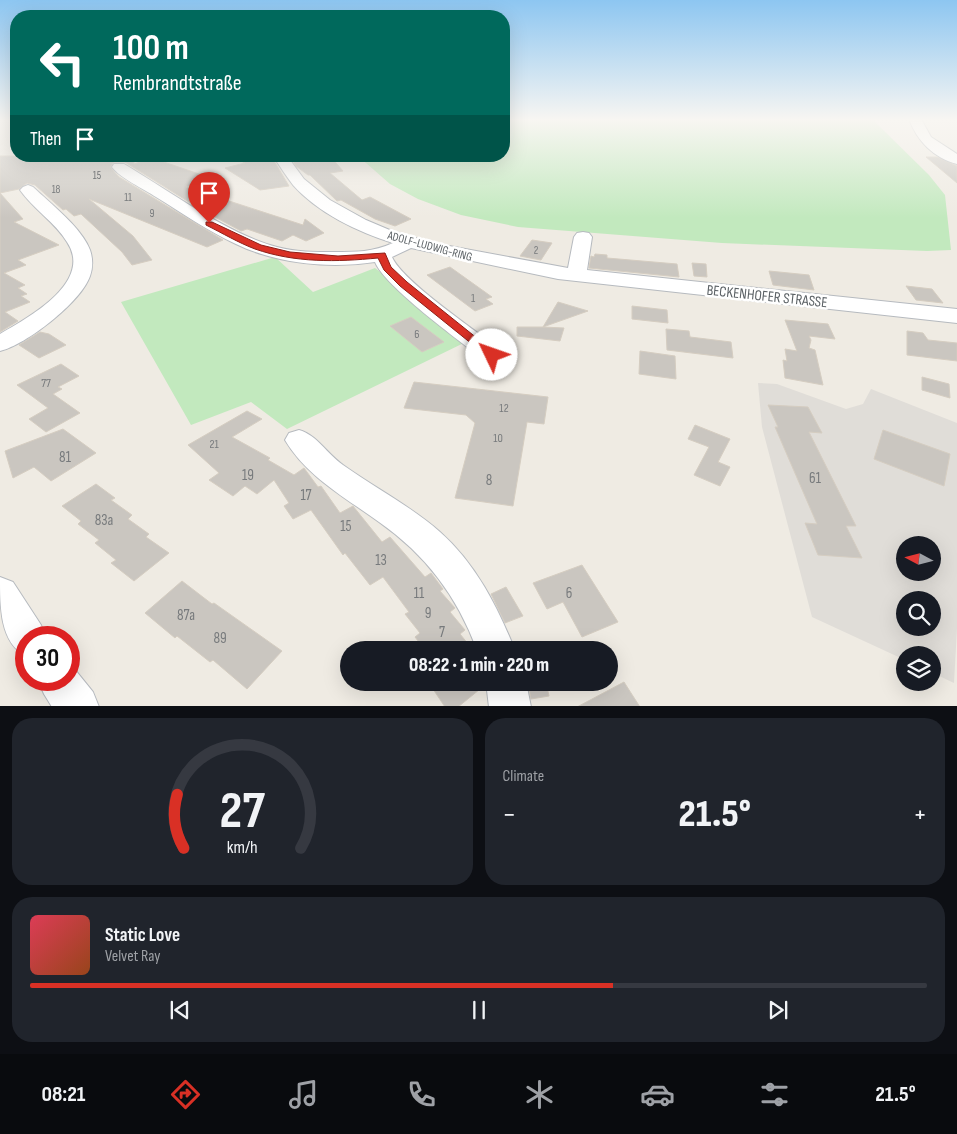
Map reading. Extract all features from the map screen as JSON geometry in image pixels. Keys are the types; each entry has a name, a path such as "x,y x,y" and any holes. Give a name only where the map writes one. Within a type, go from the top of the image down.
{"street":[{"path":"943,152 957,160"},
{"name":"ADOLF-LUDWIG-RING","path":"284,162 299,182 324,203 360,224 409,242 483,260 576,275"},
{"path":"119,167 209,223 243,241 273,252 327,259 363,258 382,255 409,242"},
{"path":"0,344 62,301 76,284 84,264 83,256 75,239 28,190"},
{"path":"576,275 583,237"},
{"path":"382,255 387,268 399,280 492,355"},
{"name":"BECKENHOFER STRASSE","path":"576,275 957,316"},
{"path":"299,440 326,469 403,522 444,558 478,609 492,641"},
{"path":"0,593 20,626"},
{"path":"66,691 78,706"},
{"path":"508,691 510,706"}],"shaded area":[{"path":"758,383 777,384 846,409 863,404 871,389 957,423 957,629 954,683 941,677 941,646 896,646 896,656 812,617 762,427"}],"green space":[{"path":"510,152 906,152 929,175 945,195 951,250 927,251 722,243 518,227 461,215 418,199 390,184 365,162 510,162"},
{"path":"275,257 313,292 375,268 470,340 287,429 251,402 191,425 121,302"}],"building":[{"path":"0,156 10,156 10,162 114,162 110,167 119,177 223,240 207,247 89,199 133,236 152,260 132,265 122,252 81,214 74,216 66,209 63,210 35,185 27,183 19,189 0,193"},
{"path":"926,157 937,157 957,166 957,183"},
{"path":"125,162 134,162 134,164 140,162 164,162 211,178 186,187 303,225 305,219 324,233 306,241 293,235 282,241 247,229 241,231 200,209"},
{"path":"243,162 275,162 289,186 260,190 225,168 245,163"},
{"path":"294,162 335,162 343,171 330,173 362,200 370,197 411,219 395,226 375,219 341,200 337,201 310,175 296,166"},
{"path":"0,193 23,219 14,222 59,245 18,260 26,265 4,273 25,285 18,288 27,294 21,296 30,302 5,312 18,321 0,332"},
{"path":"532,240 552,243 541,260 520,256"},
{"path":"595,254 607,255 607,258 677,264 679,277 589,268 591,256 594,257"},
{"path":"692,263 706,264 707,277 694,276"},
{"path":"450,267 492,297 486,299 493,304 475,311 427,275"},
{"path":"769,271 809,275 814,290 773,285"},
{"path":"906,286 932,289 943,303 916,300"},
{"path":"558,302 588,311 543,327"},
{"path":"632,306 667,310 668,323 632,319"},
{"path":"411,317 444,342 422,352 390,326"},
{"path":"785,320 828,324 835,339 809,336 811,340 809,348 815,350 823,385 785,378 783,360 787,361 785,349 797,351"},
{"path":"517,327 564,328 560,341 517,336"},
{"path":"666,329 689,331 690,337 731,342 733,358 667,350"},
{"path":"907,331 923,333 928,340 957,343 957,361 907,355"},
{"path":"40,332 49,334 66,345 39,358 19,345"},
{"path":"640,351 675,356 676,379 639,374"},
{"path":"61,364 79,376 58,387 62,389 53,394 80,413 46,432 29,419 48,408 17,385"},
{"path":"922,377 949,384 950,398 922,390"},
{"path":"414,382 548,397 544,424 527,422 513,506 455,498 475,423 466,415 404,408"},
{"path":"768,405 808,407 822,433 809,432 856,526 846,526 862,558 818,555 805,523 817,524 775,427 778,427"},
{"path":"247,411 262,419 232,437 270,458 268,460 294,475 304,468 318,487 321,486 340,513 353,506 382,542 390,537 425,577 431,573 443,589 440,591 455,608 450,612 465,630 460,634 466,641 418,641 415,637 420,633 405,614 409,612 383,577 370,585 345,553 343,555 311,510 293,519 284,506 289,503 274,480 257,494 245,486 233,496 209,480 219,473 188,445"},
{"path":"695,425 730,439 718,462 730,467 720,486 694,475 709,447 688,439"},
{"path":"63,429 96,453 51,481 34,467 13,478 5,451"},
{"path":"883,430 950,454 944,486 874,459"},
{"path":"96,484 115,498 111,500 132,515 128,519 149,534 146,537 169,553 134,581 111,563 116,560 95,543 99,540 78,524 81,521 62,506"},
{"path":"582,565 618,622 582,637 563,602 547,609 533,583"},
{"path":"182,581 212,604 214,603 282,651 247,689 213,660 210,662 177,636 175,638 145,613"},
{"path":"506,587 523,616 505,623 491,594"},
{"path":"624,682 639,706 579,706 607,691 618,691 618,685"},
{"path":"434,691 478,691 459,706 444,706"},
{"path":"530,691 548,691 549,696 531,699"}],"route":[{"path":"209,223 243,241 273,252 309,258 338,259 382,255 387,268 394,276 492,355"}]}
